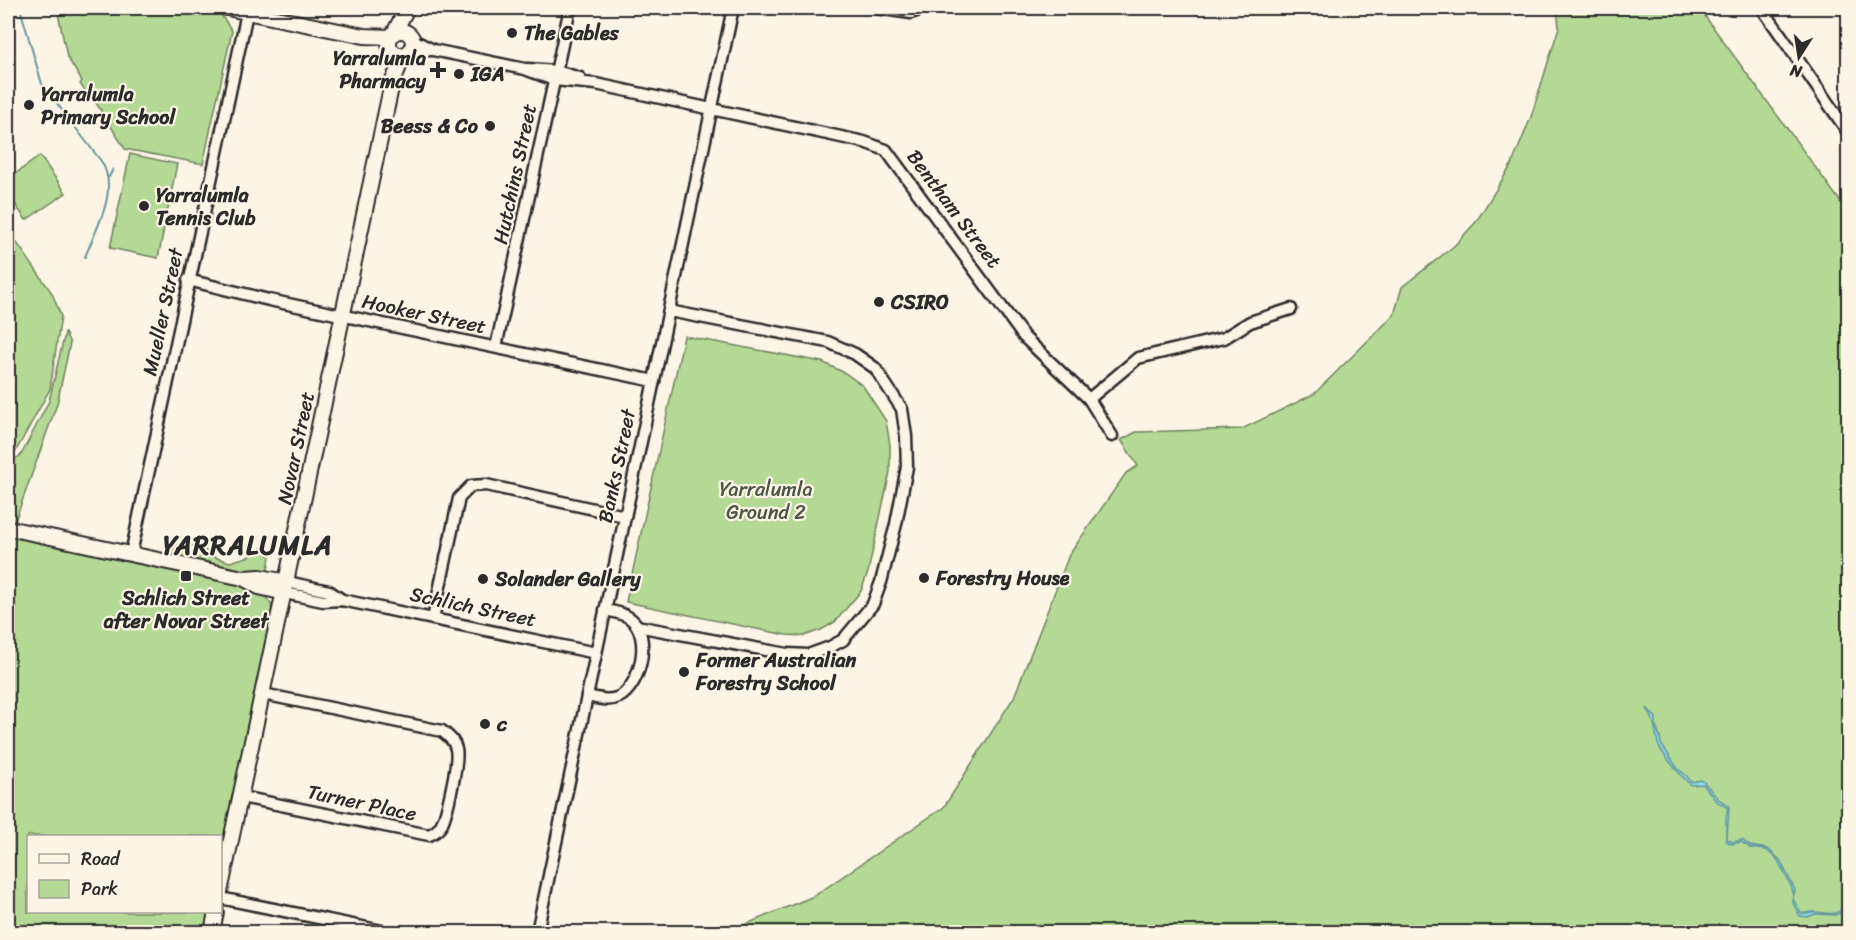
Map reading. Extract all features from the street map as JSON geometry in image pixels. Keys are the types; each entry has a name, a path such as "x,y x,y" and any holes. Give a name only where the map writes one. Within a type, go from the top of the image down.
{"main road":[{"name":"Bentham Street","path":"227,8 247,10 401,44"},
{"name":"Novar Street","path":"222,883 408,8"},
{"name":"Schlich Street","path":"8,528 243,578 260,577 286,587"},
{"path":"212,933 216,913"}],"street":[{"name":"Hutchins Street","path":"496,347 570,8"},
{"name":"Banks Street","path":"537,933 733,8"},
{"path":"876,8 910,13 927,8"},
{"path":"1762,8 1848,132"},
{"name":"Mueller Street","path":"130,554 247,10"},
{"name":"Bentham Street","path":"401,44 864,142 886,150 1024,337 1089,399 1112,436"},
{"name":"Hooker Street","path":"188,280 654,381"},
{"path":"1089,399 1138,358 1224,338 1250,322 1291,309"},
{"path":"637,626 787,654 808,655 843,640 873,604 887,559 907,467 902,409 875,368 855,354 828,342 669,311"},
{"path":"433,618 459,498 471,486 486,484 625,516"},
{"name":"Schlich Street","path":"286,587 329,591 342,600 596,653"},
{"path":"587,696 605,700 625,692 631,685 641,660 641,637 637,626 625,615 605,610"},
{"name":"Turner Place","path":"241,797 429,835 439,830 443,820 456,765 456,750 452,738 442,731 263,694"},
{"path":"222,898 387,933"}],"green space":[{"path":"57,8 191,8 220,13 232,31 203,164 125,149 93,98 90,98 80,84 82,81 67,57"},
{"path":"1557,8 1699,8 1848,212 1848,932 727,932 814,896 944,807 1014,697 1069,555 1126,473 1138,466 1121,440 1136,432 1242,429 1314,394 1394,315 1402,287 1454,246 1476,222 1512,164 1531,117 1559,27"},
{"name":"Yarralumla Tennis Club","path":"130,154 177,164 158,258 110,248"},
{"path":"40,156 66,193 26,220 8,194 8,179"},
{"path":"8,230 52,293 61,316 50,389 16,451 8,455"},
{"path":"65,333 70,343 57,404 14,524 8,523 8,464 21,455 49,401"},
{"name":"Yarralumla Ground 2","path":"684,336 822,362 845,373 863,386 886,421 890,445 890,472 868,572 861,591 835,622 821,630 804,636 786,635 626,602"},
{"path":"8,535 137,564 161,556 181,543 202,548 214,557 230,562 250,556 261,548 270,556 268,570 262,570 268,581 264,595 271,604 272,611 222,855 222,835 27,835 27,913 210,913 205,932 8,932"}],"water":[{"path":"1647,708 1656,718 1661,744 1678,769 1691,782 1701,780 1704,782 1718,799 1729,806 1727,839 1733,842 1742,840 1750,846 1768,849 1780,860 1795,890 1793,899 1790,884 1777,859 1766,850 1750,848 1741,842 1732,844 1726,841 1728,808 1716,801 1703,784 1691,785 1667,759 1658,744 1653,721"},
{"path":"1793,899 1801,913 1836,913 1845,903 1848,904 1848,911 1835,915 1800,916"}],"waterway":[{"path":"20,8 42,84 101,161 106,173 107,197 100,222 85,257"},
{"path":"109,177 113,169"}],"place":[{"name":"The Gables","path":"512,33"},
{"name":"Yarralumla Pharmacy","path":"438,70"},
{"name":"IGA","path":"459,74"},
{"name":"Yarralumla Primary School","path":"29,105"},
{"name":"Beess & Co","path":"490,126"},
{"name":"Yarralumla Tennis Club","path":"144,206"},
{"name":"CSIRO","path":"879,302"},
{"name":"Schlich Street after Novar Street","path":"186,576"},
{"name":"Forestry House","path":"924,578"},
{"name":"Solander Gallery","path":"483,579"},
{"name":"Former Australian Forestry School","path":"684,672"},
{"name":"c","path":"485,724"}],"district":[{"name":"YARRALUMLA","path":"248,545"}]}
